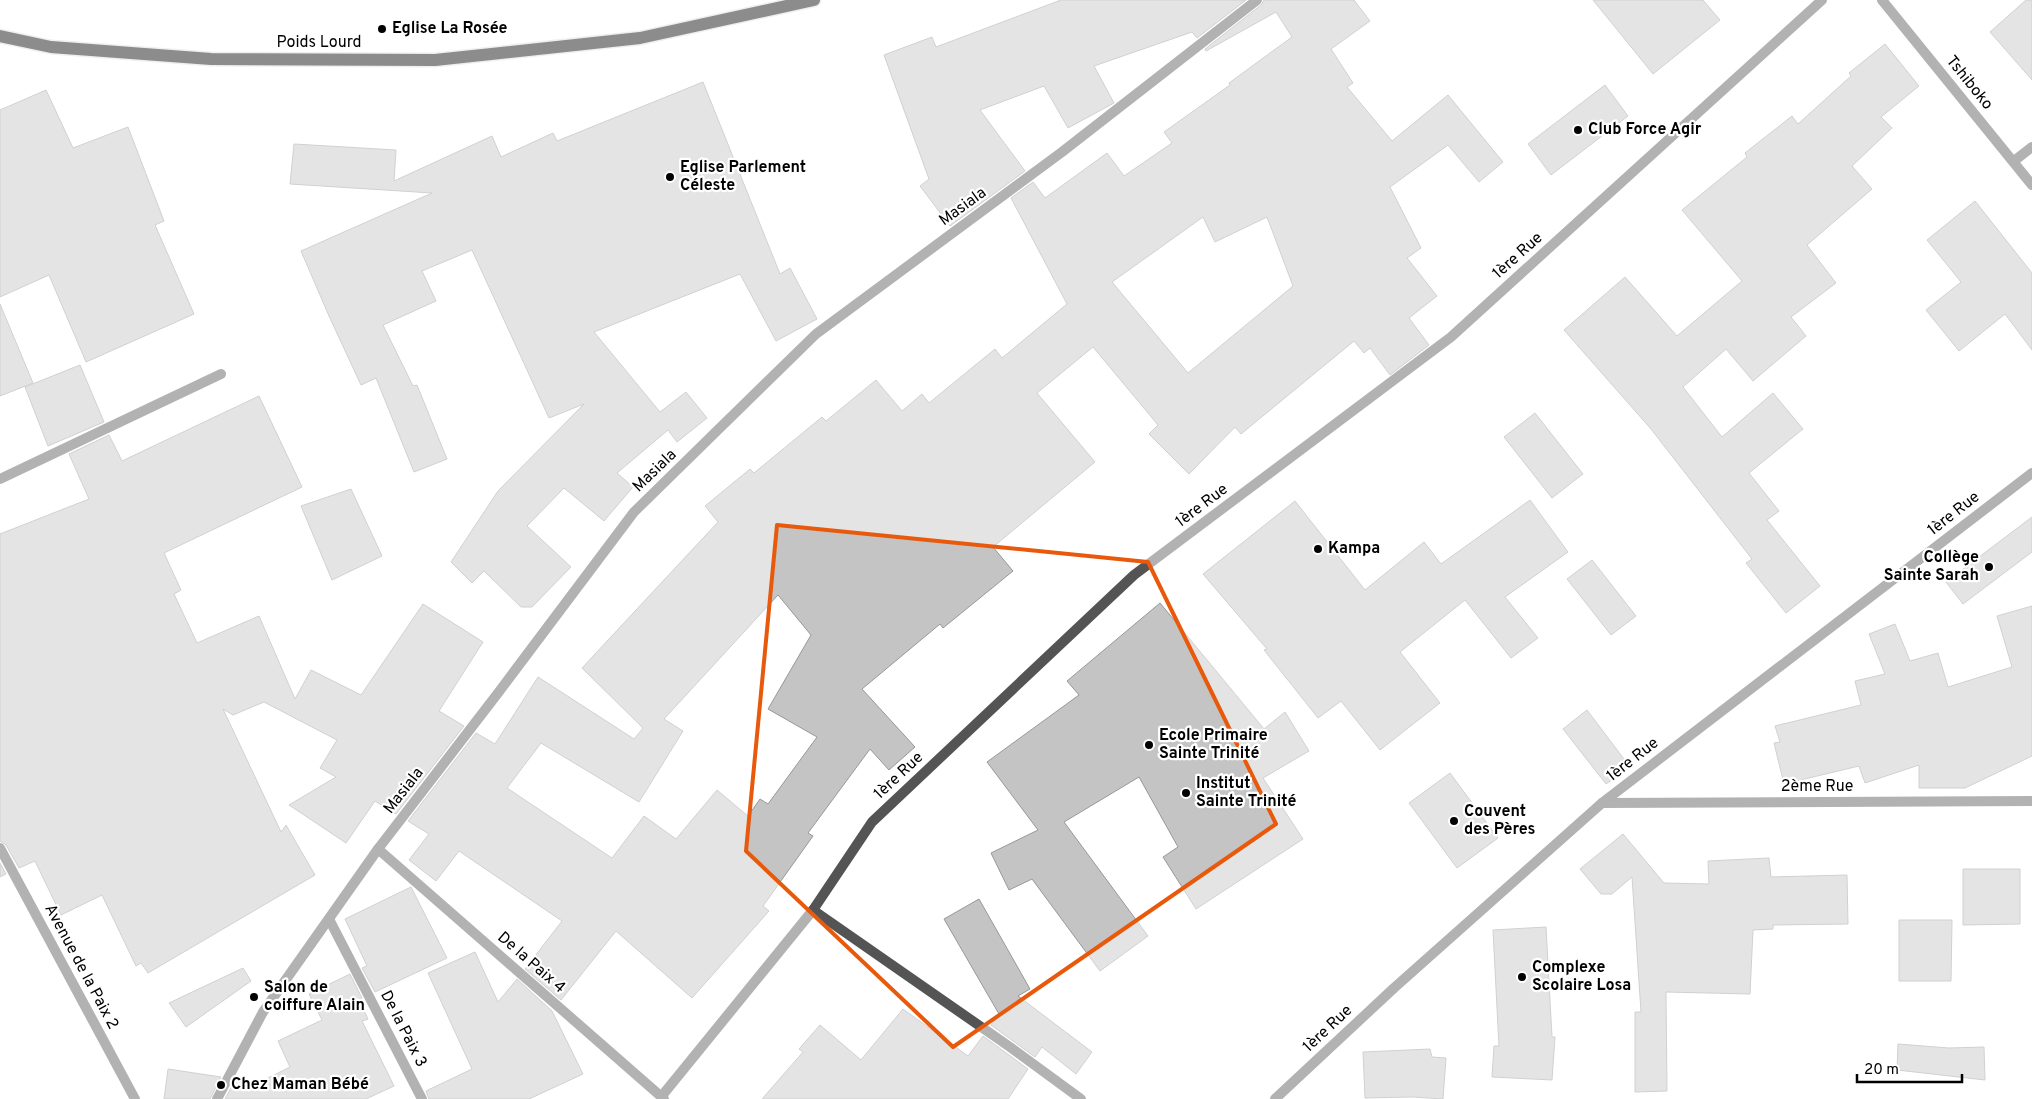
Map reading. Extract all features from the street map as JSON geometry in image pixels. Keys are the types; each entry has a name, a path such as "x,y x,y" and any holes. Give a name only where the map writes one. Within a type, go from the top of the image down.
{"main road":[{"name":"Poids Lourd","path":"0,36 51,47 211,59 435,60 640,38 814,0"}],"street":[{"name":"Masiala","path":"217,1099 263,1012 378,849 634,512 816,334 1062,152 1256,0"},
{"name":"1ère Rue","path":"662,1098 813,910 872,822 1134,575 1451,337 1822,0"},
{"name":"Tshiboko","path":"1882,0 2032,185"},
{"path":"2014,161 2032,147"},
{"path":"0,479 221,374"},
{"name":"1ère Rue","path":"1275,1099 1394,988 1602,803 2032,473"},
{"name":"2ème Rue","path":"1602,803 2032,801"},
{"name":"Avenue de la Paix 2","path":"0,848 135,1099"},
{"name":"De la Paix 4","path":"378,849 662,1098"},
{"path":"813,910 1010,1047 1081,1099"},
{"name":"De la Paix 3","path":"329,919 422,1099"}],"highlighted area":[{"path":"777,525 1148,562 1276,824 953,1047 746,851"}],"building":[{"path":"1061,0 1246,0 1197,38 1192,32 1094,66 1114,103 1068,128 1044,86 980,110 1025,171 950,226 920,186 929,179 884,55 932,37 936,47"},
{"path":"1264,0 1354,0 1370,21 1331,49 1353,83 1347,87 1392,141 1448,95 1503,162 1479,182 1448,145 1390,187 1421,248 1407,258 1437,296 1409,318 1429,345 1390,375 1370,348 1364,353 1354,341 1241,434 1235,427 1189,474 1149,434 1158,425 1093,347 1037,393 1095,462 993,547 1013,571 943,628 940,624 862,689 915,747 889,770 870,749 808,833 813,836 763,906 769,911 692,998 616,931 561,1000 525,969 562,921 459,851 436,881 409,860 429,834 408,821 476,733 495,744 538,677 634,739 643,728 582,668 718,522 705,506 750,469 754,473 822,417 826,421 876,380 902,411 922,394 929,403 995,349 1002,358 1067,304 1011,198 1033,182 1045,198 1107,153 1124,176 1172,143 1164,132 1230,85 1229,83 1292,37 1276,12 1206,51 1205,49 1261,5","holes":["1203,217 1215,242 1267,217 1293,286 1188,373 1112,282","778,595 811,635 768,709 817,737 768,804 760,799 748,816 717,790 676,839 644,816 612,858 507,788 541,743 639,802 683,731 664,719"]},
{"path":"1593,0 1703,0 1720,20 1653,74"},
{"path":"2026,0 2032,0 2032,80 1990,32"},
{"path":"1885,44 1919,86 1881,117 1892,128 1852,166 1872,189 1807,245 1836,283 1791,317 1806,336 1753,381 1726,349 1683,387 1722,437 1773,393 1803,429 1749,473 1779,511 1767,520 1820,586 1786,613 1746,563 1752,559 1651,429 1564,330 1625,277 1677,336 1742,281 1682,210 1747,157 1745,153 1792,116 1798,124 1851,76 1849,73"},
{"path":"703,82 780,274 790,268 817,319 776,341 740,274 594,332 660,412 686,392 707,418 677,442 668,430 617,473 633,487 604,521 564,488 527,526 571,567 532,607 521,607 484,571 472,583 451,562 498,491 584,404 549,418 472,250 422,271 436,301 383,325 413,386 417,385 447,459 414,472 376,378 361,385 301,251 432,193 290,184 294,144 396,150 394,181 492,136 501,157 553,133 557,141"},
{"name":"Club Force Agir","path":"1605,85 1628,116 1551,175 1528,144"},
{"path":"46,90 73,148 128,127 164,221 155,225 194,314 86,362 49,275 0,297 0,110"},
{"path":"1975,201 2032,273 2032,350 2005,314 1959,351 1926,310 1961,282 1927,240"},
{"path":"0,304 33,383 0,396"},
{"path":"80,365 104,422 48,446 25,387"},
{"path":"259,396 302,487 164,553 181,590 174,594 197,643 259,616 295,699 311,670 361,695 423,604 483,642 439,711 464,726 396,814 375,801 346,843 289,805 336,777 320,768 337,740 264,702 233,715 223,709 281,832 286,825 315,875 148,973 141,963 136,966 102,895 61,915 35,861 19,868 6,845 0,841 0,534 89,499 69,454 109,435 122,461"},
{"path":"1535,413 1583,474 1552,498 1504,437"},
{"path":"351,489 382,556 332,580 301,506"},
{"path":"1530,500 1568,552 1505,597 1538,638 1511,658 1465,600 1400,652 1440,703 1380,750 1341,701 1318,718 1264,650 1267,649 1203,574 1295,501 1365,590 1424,542 1441,564"},
{"name":"Collège Sainte Sarah","path":"2032,517 2032,552 1963,604 1946,582"},
{"path":"1592,560 1636,616 1611,635 1567,579"},
{"path":"1160,603 1264,729 1285,712 1309,751 1263,778 1303,839 1196,909 1163,857 1178,847 1139,777 1064,822 1148,936 1100,971 1032,879 1009,890 991,853 1038,830 987,762 1079,695 1067,681"},
{"path":"2032,606 2032,756 1965,788 1919,788 1919,765 1865,783 1859,766 1784,784 1774,743 1780,742 1775,726 1861,705 1855,681 1885,674 1869,634 1895,624 1910,661 1938,653 1948,687 2012,667 1997,616"},
{"path":"1587,710 1630,767 1606,784 1563,729"},
{"name":"Couvent des Pères","path":"1450,773 1498,838 1457,868 1409,803"},
{"path":"1623,834 1664,883 1709,884 1708,861 1769,858 1771,877 1847,875 1848,924 1773,925 1773,929 1753,930 1750,994 1666,992 1667,1091 1635,1092 1635,1012 1641,1012 1632,877 1612,894 1601,894 1580,869"},
{"path":"0,863 6,874 0,877"},
{"path":"1963,869 2020,869 2020,924 1963,925"},
{"path":"411,887 447,958 375,992 362,968 367,966 345,919"},
{"path":"979,899 1030,989 1018,996 1092,1052 1076,1074 1042,1047 1035,1057 991,1025 999,1014 944,919"},
{"path":"1899,920 1952,920 1951,981 1899,981"},
{"name":"Complexe Scolaire Losa","path":"1546,927 1552,1037 1555,1037 1552,1080 1492,1077 1494,1046 1499,1046 1493,930"},
{"path":"475,952 498,1002 517,979 552,1011 583,1074 529,1099 429,1099 426,1091 472,1069 428,973"},
{"path":"243,968 251,981 186,1027 169,1003"},
{"path":"350,974 362,998 359,1000 368,1019 362,1021 394,1086 366,1099 225,1099 235,1080 256,1084 290,1067 278,1041 322,1020 309,994"},
{"path":"903,1009 968,1056 983,1036 1028,1069 1008,1099 762,1099 803,1052 799,1049 820,1025 861,1060"},
{"path":"1898,1044 1949,1048 1984,1047 1985,1080 1897,1070"},
{"path":"1430,1049 1432,1057 1446,1058 1443,1099 1412,1097 1365,1098 1363,1052"},
{"path":"168,1069 221,1077 210,1099 164,1099"}],"place":[{"name":"Eglise La Rosée","path":"382,29"},
{"name":"Club Force Agir","path":"1578,130"},
{"name":"Eglise Parlement Céleste","path":"670,177"},
{"name":"Kampa","path":"1318,549"},
{"name":"Collège Sainte Sarah","path":"1989,567"},
{"name":"Ecole Primaire Sainte Trinité","path":"1149,745"},
{"name":"Institut Sainte Trinité","path":"1186,793"},
{"name":"Couvent des Pères","path":"1454,821"},
{"name":"Complexe Scolaire Losa","path":"1522,977"},
{"name":"Salon de coiffure Alain","path":"254,997"},
{"name":"Chez Maman Bébé","path":"221,1085"}]}
